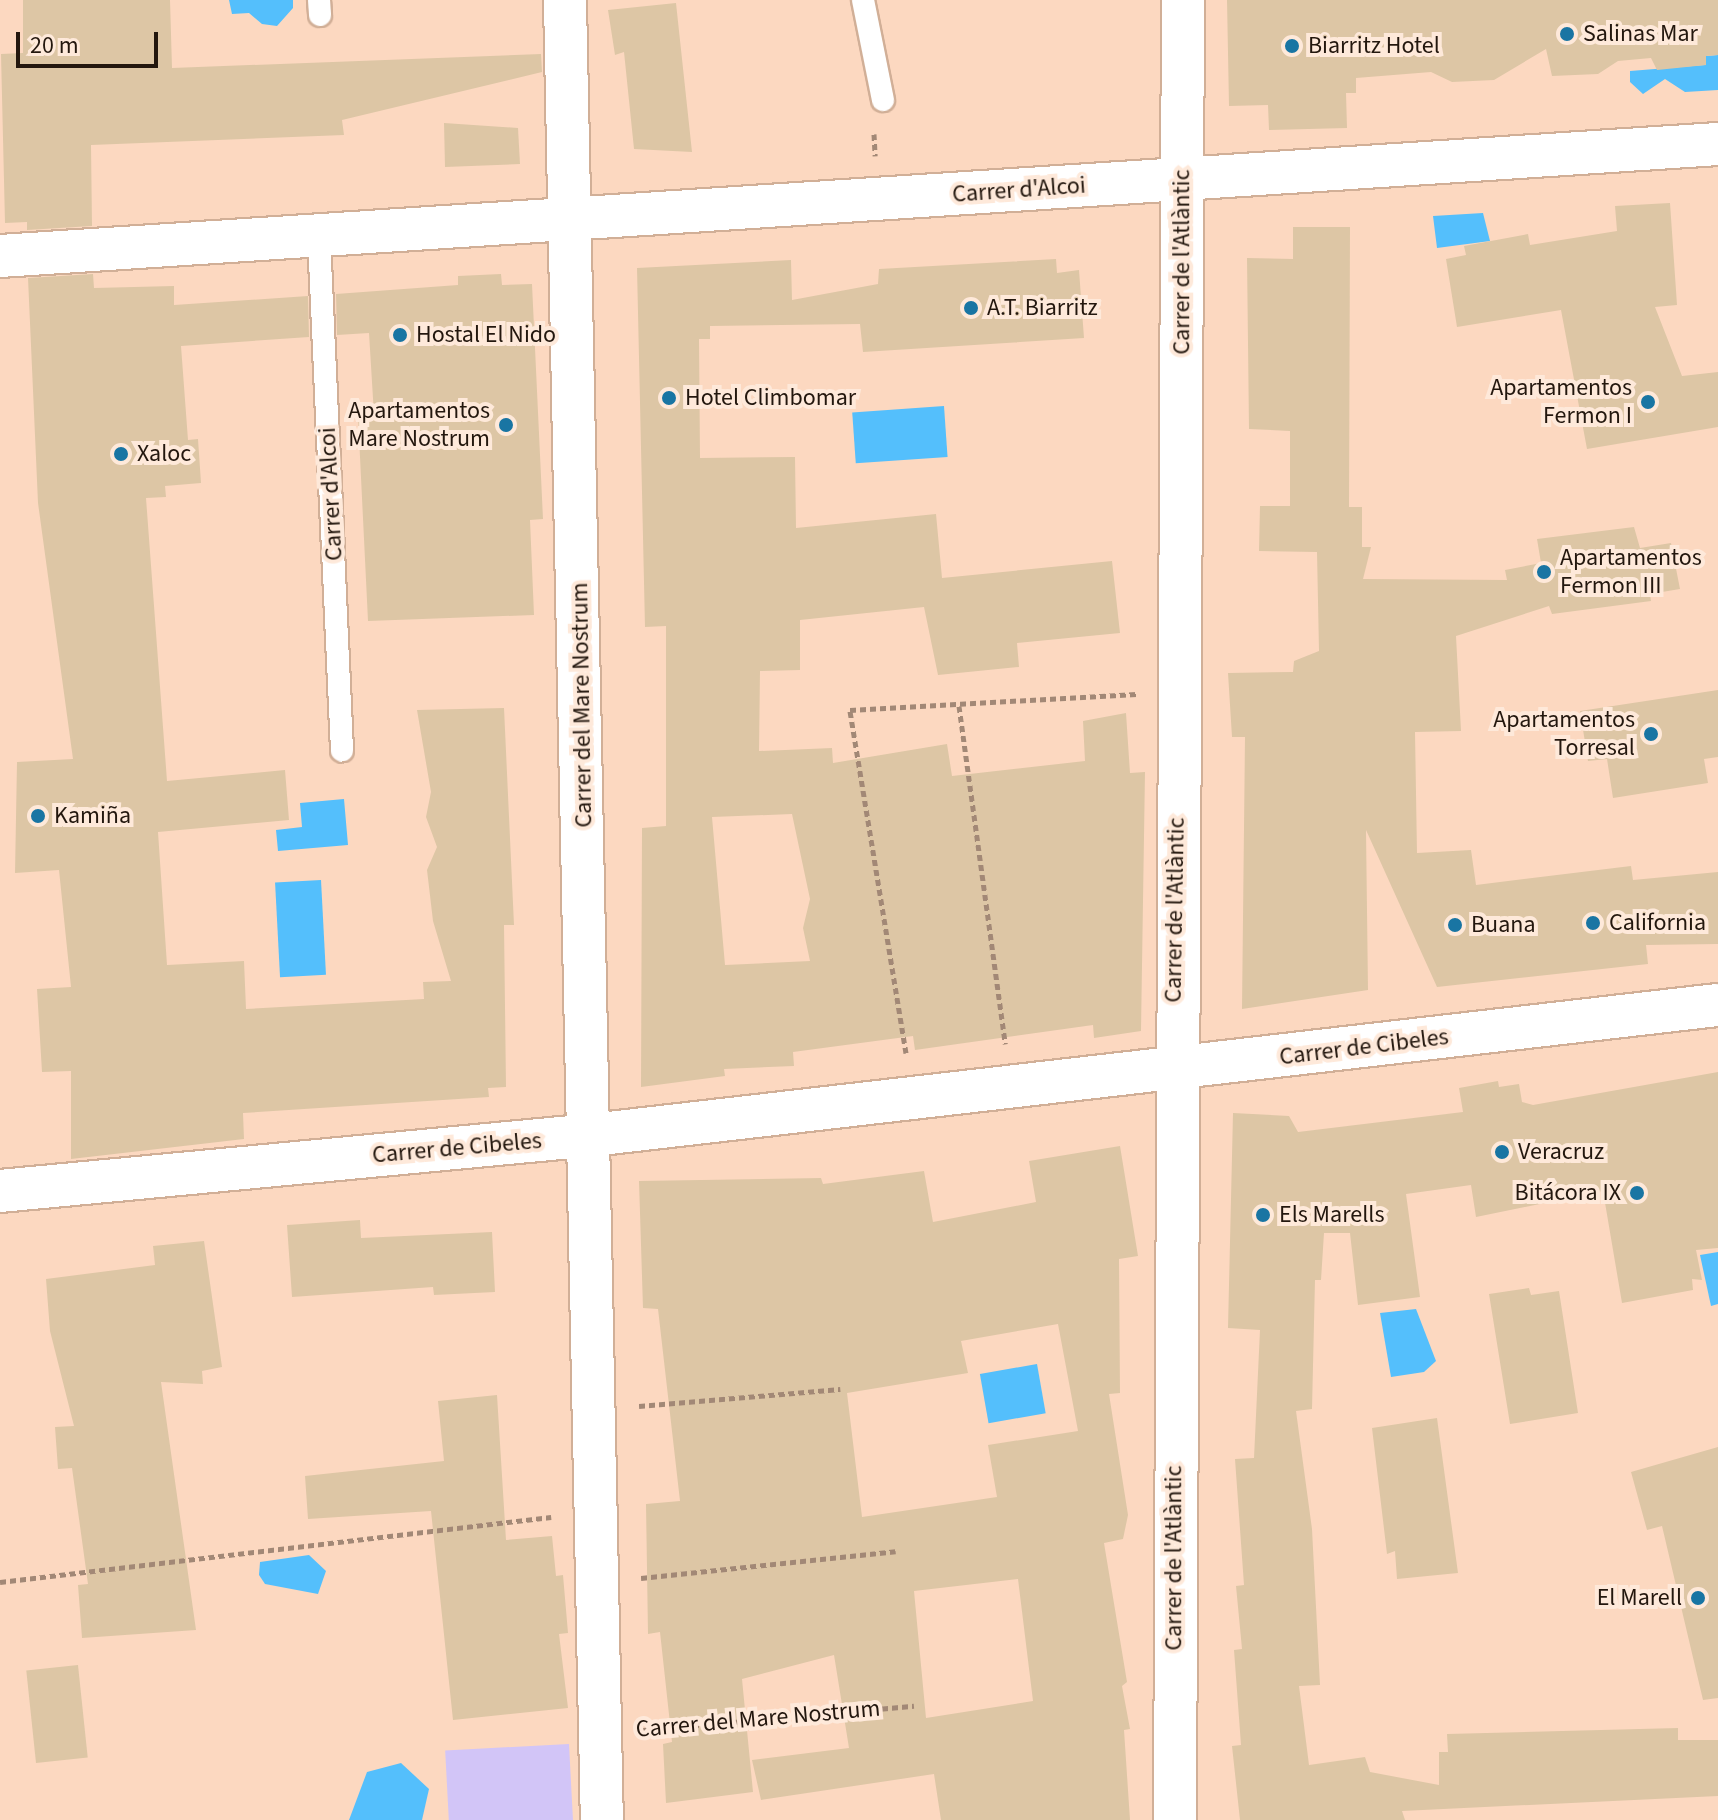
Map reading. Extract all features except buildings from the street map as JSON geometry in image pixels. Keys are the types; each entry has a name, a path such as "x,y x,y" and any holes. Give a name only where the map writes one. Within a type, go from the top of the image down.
{"street":[{"name":"Carrer del Mare Nostrum","path":"565,0 592,1135 596,1582 602,1820"},
{"name":"Carrer de l'Atlàntic","path":"1175,1820 1174,1070 1183,0"},
{"name":"Carrer d'Alcoi","path":"0,256 571,224 1718,144"},
{"name":"Carrer de Cibeles","path":"0,1191 592,1135 1718,1005"}],"lane":[{"path":"863,0 883,100"},
{"name":"Carrer d'Alcoi","path":"319,238 342,750"}],"path":[{"path":"877,201 873,117 883,100"},
{"path":"914,1100 850,710 1177,697"},
{"path":"959,706 1011,1089"},
{"path":"594,1410 840,1389"},
{"path":"0,1582 595,1512"},
{"path":"596,1582 896,1551"},
{"name":"Carrer del Mare Nostrum","path":"602,1733 914,1706"}],"shaded area":[{"path":"569,1744 573,1820 449,1820 445,1750"}],"water":[{"path":"229,0 293,0 293,8 277,26 262,24 249,13 232,14"},
{"path":"1718,55 1718,90 1685,92 1665,79 1643,94 1630,82 1630,71 1705,65 1706,56"},
{"path":"1483,213 1490,241 1437,248 1433,216"},
{"path":"944,406 948,457 856,463 852,412"},
{"path":"344,799 348,845 278,851 276,830 302,827 300,803"},
{"path":"321,880 326,975 280,977 275,882"},
{"path":"1718,1252 1718,1304 1711,1306 1700,1255"},
{"path":"1416,1309 1436,1361 1424,1372 1391,1377 1380,1313"},
{"path":"1037,1364 1046,1413 989,1423 980,1374"},
{"path":"309,1555 326,1571 318,1594 265,1584 259,1575 260,1562"},
{"path":"401,1763 429,1789 422,1820 349,1820 367,1772"}],"place":[{"name":"Salinas Mar","path":"1567,34"},
{"name":"Biarritz Hotel","path":"1292,46"},
{"name":"A.T. Biarritz","path":"971,308"},
{"name":"Hostal El Nido","path":"400,335"},
{"name":"Hotel Climbomar","path":"669,398"},
{"name":"Apartamentos Fermon I","path":"1648,402"},
{"name":"Apartamentos Mare Nostrum","path":"506,425"},
{"name":"Xaloc","path":"121,454"},
{"name":"Apartamentos Fermon III","path":"1544,572"},
{"name":"Apartamentos Torresal","path":"1651,734"},
{"name":"Kamiña","path":"38,816"},
{"name":"California","path":"1593,923"},
{"name":"Buana","path":"1455,925"},
{"name":"Veracruz","path":"1502,1152"},
{"name":"Bitácora IX","path":"1637,1193"},
{"name":"Els Marells","path":"1263,1215"},
{"name":"El Marell","path":"1698,1598"}]}
